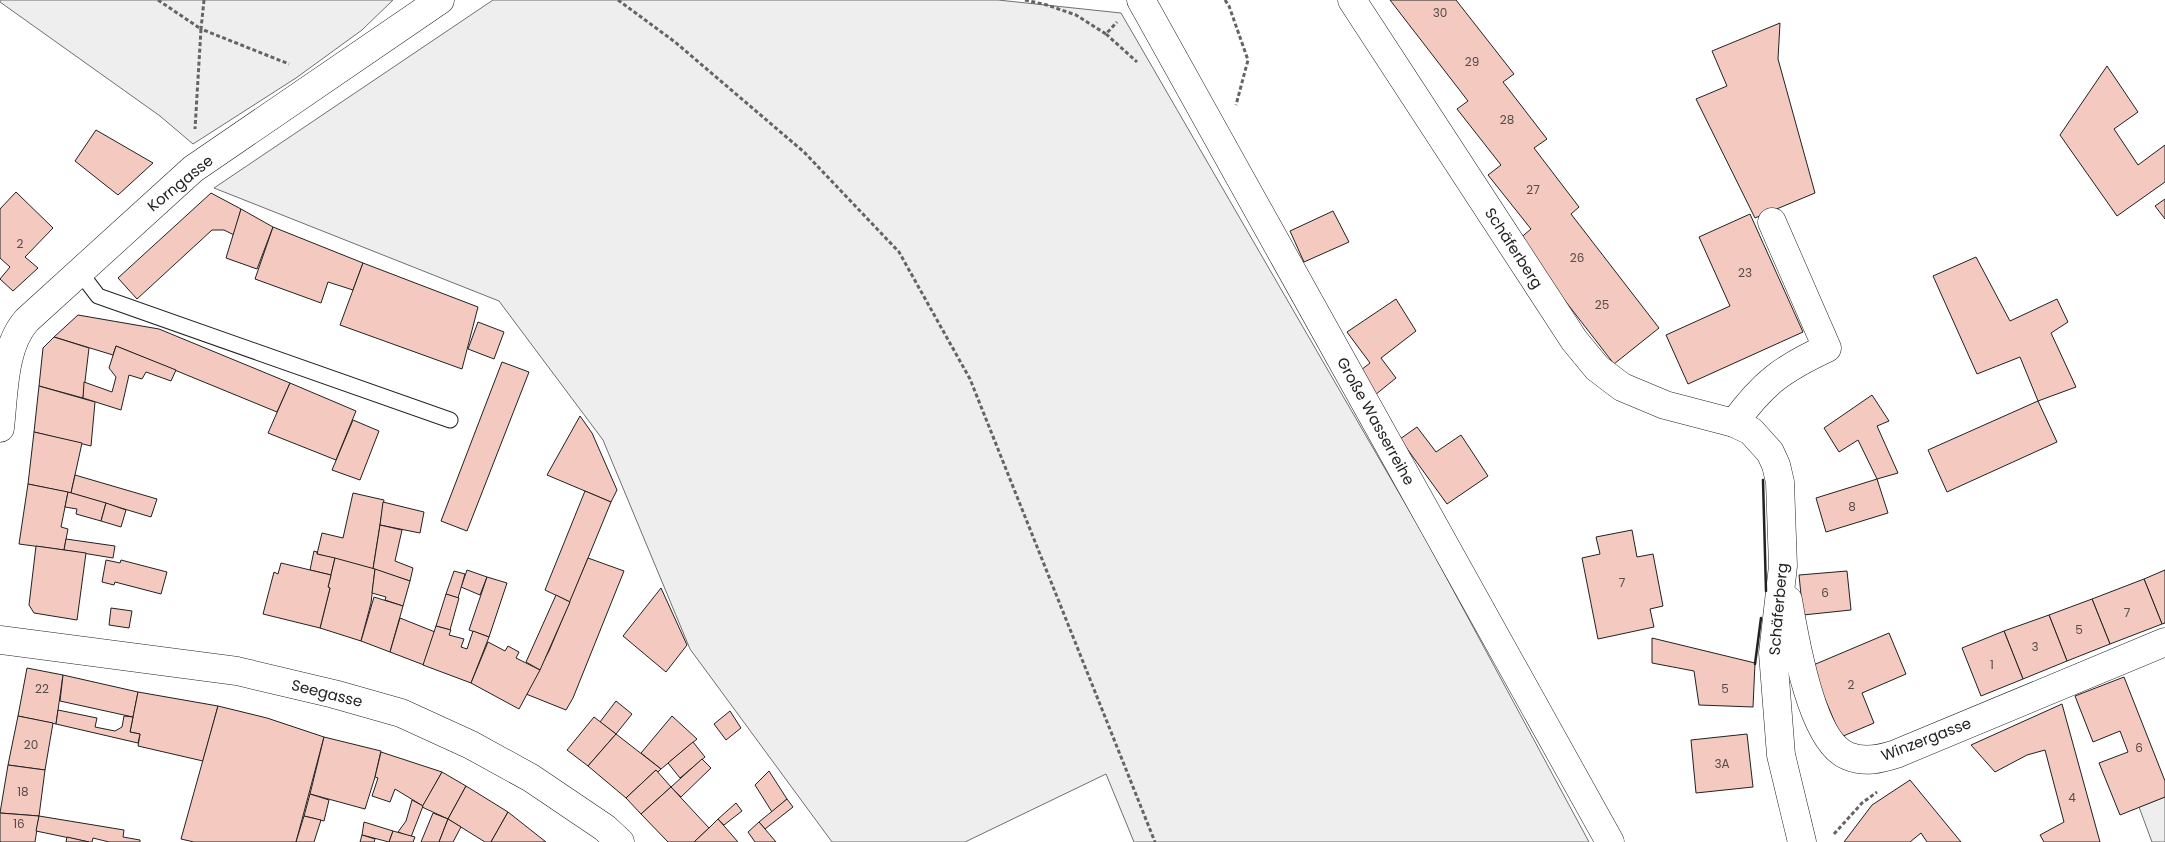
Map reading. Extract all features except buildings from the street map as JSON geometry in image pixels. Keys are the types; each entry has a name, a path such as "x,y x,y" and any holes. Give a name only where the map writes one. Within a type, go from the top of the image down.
{"street":[{"name":"Korngasse","path":"0,428 10,356 9,324 79,271 193,169 440,0"},
{"name":"Große Wasserreihe","path":"1141,0 1610,842"},
{"name":"Schäferberg","path":"1352,0 1574,340 1597,368 1622,388 1665,405 1734,423 1751,431 1770,452 1776,465 1780,482 1783,566 1773,653 1780,755 1802,842"},
{"path":"1734,423 1753,396 1771,379 1794,363 1827,348 1772,222"},
{"name":"Winzergasse","path":"1783,566 1795,641 1818,720 1829,740 1838,750 1847,756 1864,760 1881,759 1896,754 2165,642"},
{"name":"Seegasse","path":"0,640 237,671 334,694 401,713 471,745 532,778 605,828 620,842"}],"lane":[{"path":"79,271 98,296 450,420"}],"path":[{"path":"158,0 201,29 326,79"},
{"path":"193,169 204,0"},
{"path":"618,0 675,42 804,152 899,252 970,379 1155,842"},
{"path":"1025,0 1076,15 1106,34 1119,20"},
{"path":"1209,120 1238,104 1248,60 1229,6 1225,0"}],"shaded area":[{"path":"0,0 393,0 362,30 296,78 193,144 160,116 0,2"},
{"path":"493,0 998,0 1121,13 1424,536 1589,842 1134,842 1106,774 965,842 832,842 690,649 603,440 499,301 214,188"},
{"path":"2165,797 2165,842 2152,842 2139,807"}],"wall":[{"path":"1763,480 1766,591"},
{"path":"1755,664 1761,618"}]}
